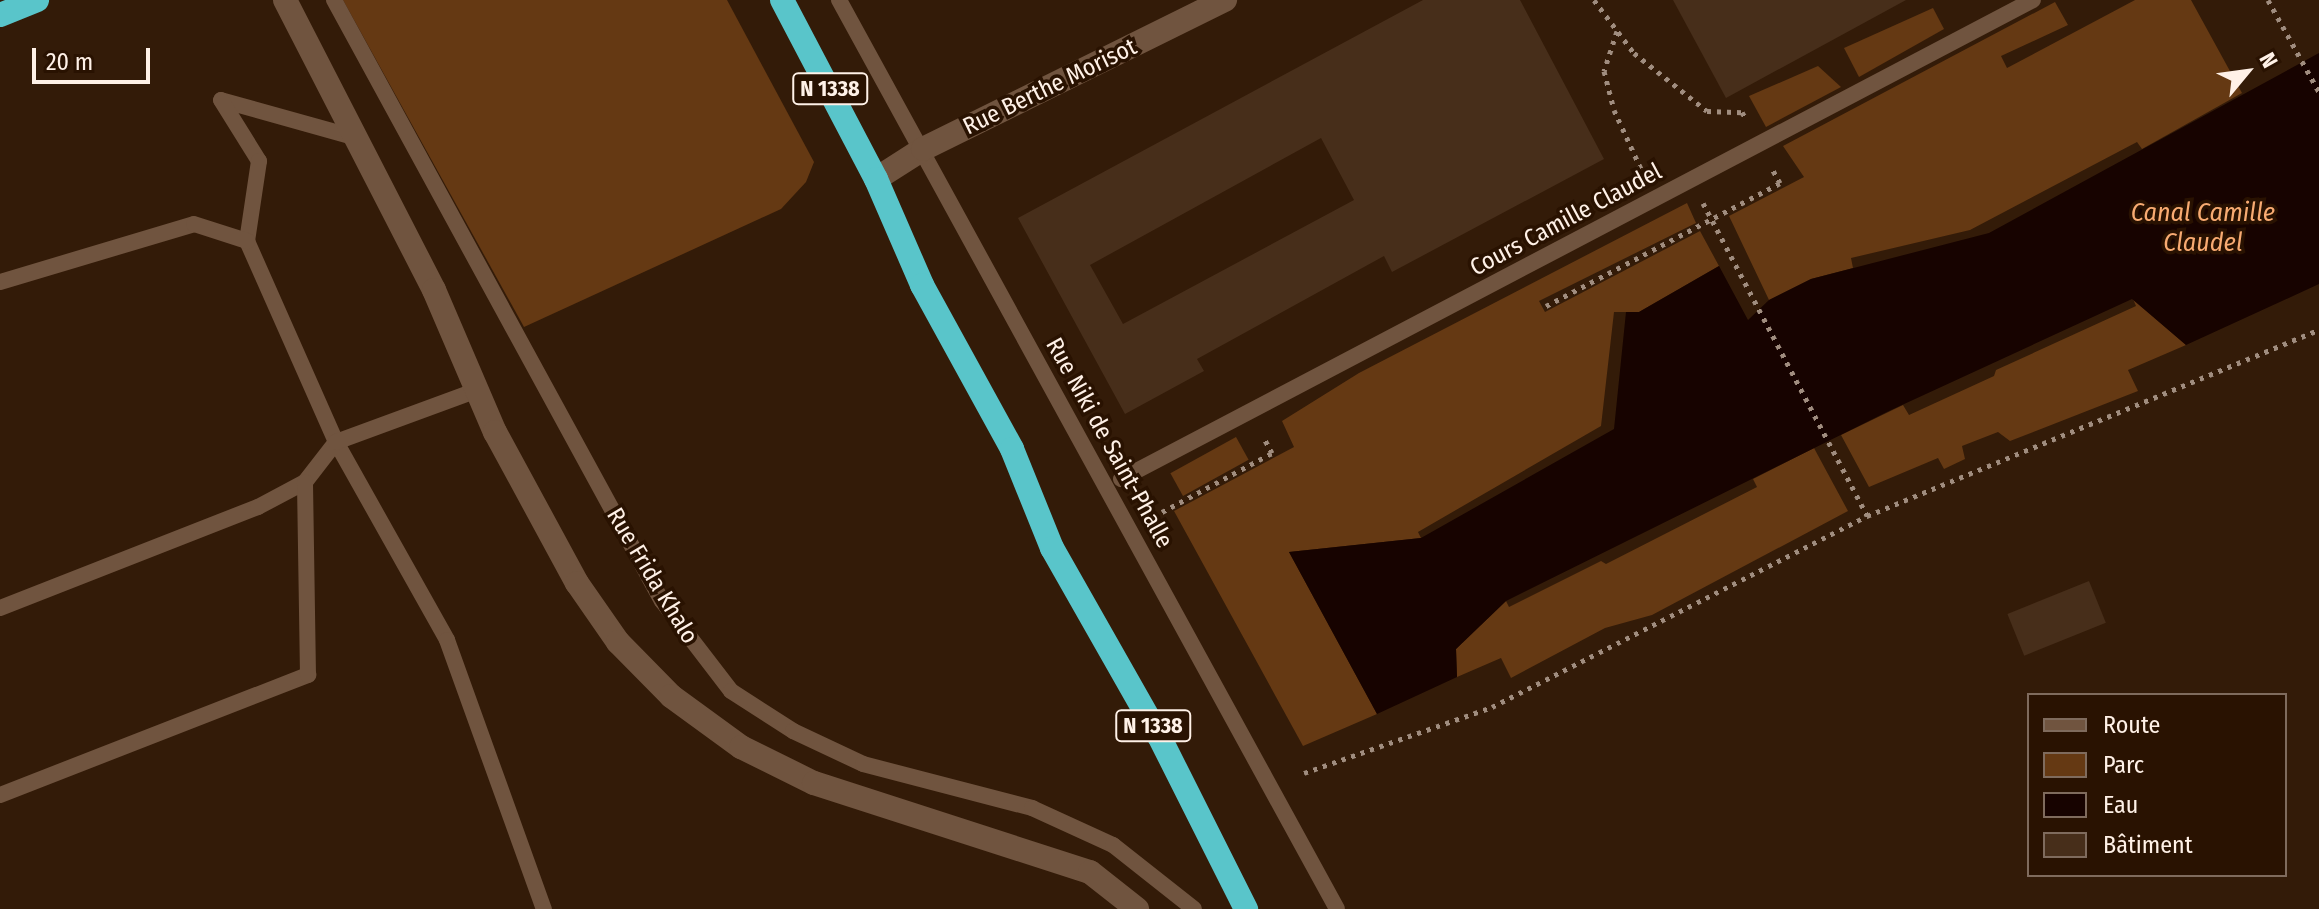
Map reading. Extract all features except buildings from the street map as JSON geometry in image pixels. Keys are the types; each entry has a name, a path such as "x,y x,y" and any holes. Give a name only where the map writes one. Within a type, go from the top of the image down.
{"highway":[{"path":"0,15 37,0"},
{"name":"N 1338","path":"782,0 876,179 922,285 1012,449 1052,548 1159,736 1246,909"}],"main road":[{"path":"285,0 434,290 477,390 577,583 618,642 671,696 741,747 814,783 1090,872 1137,909"},
{"name":"Rue Berthe Morisot","path":"876,179 923,149 1225,0"}],"lane":[{"name":"Rue Frida Khalo","path":"334,0 662,601 694,650 731,691 793,731 863,764 1032,808 1113,845 1194,909"},
{"name":"Rue Niki de Saint-Phalle","path":"839,0 1337,909"},
{"name":"Cours Camille Claudel","path":"1121,479 2033,0"},
{"path":"357,138 221,100 259,161 247,241 336,442 447,640 544,909"},
{"path":"0,282 194,224 247,241"},
{"path":"0,608 258,507 305,482 336,442 477,390"},
{"path":"0,795 308,675 305,482"}],"path":[{"path":"1594,0 1634,53 1707,111 1742,112"},
{"path":"2268,0 2319,92"},
{"path":"1617,31 1604,71 1630,147"},
{"path":"1691,181 1867,516"},
{"path":"1546,306 1780,183"},
{"path":"1304,773 1492,707 1867,516 2319,330"},
{"path":"1162,512 1272,453"}],"green space":[{"path":"343,0 727,0 814,162 806,182 781,209 524,327"},
{"path":"2135,0 2191,0 2242,93 2142,149 2137,142 1970,230 1851,258 1853,268 1811,279 1769,300 1729,216 1804,177 1783,146 2055,2 2068,25 2001,56 2007,68"},
{"path":"1933,8 1944,29 1859,77 1844,48"},
{"path":"1818,66 1841,87 1766,127 1749,96"},
{"path":"1687,203 1696,223 1539,301 1545,312 1700,231 1719,266 1639,312 1614,312 1601,426 1418,532 1421,538 1289,552 1377,714 1303,746 1174,511 1294,447 1282,421 1359,373"},
{"path":"2133,299 2186,345 2128,370 2138,391 2010,441 1998,432 1962,446 1965,459 1944,469 1938,458 1869,487 1841,435 1903,405 1909,415 1994,376 1996,370 2136,306"},
{"path":"1236,437 1249,460 1183,496 1170,473"},
{"path":"1814,448 1848,511 1652,615 1605,628 1511,678 1501,658 1457,677 1456,649 1506,601 1509,607 1601,561 1606,564 1757,487 1753,479"}],"water":[{"name":"Canal Camille Claudel","path":"2319,53 2319,284 2186,345 2132,299 1889,411 1506,601 1456,649 1457,677 1377,714 1289,552 1421,538 1614,429 1626,312 1639,312 1719,266 1748,320 1769,300 1811,279 1989,233"}]}
